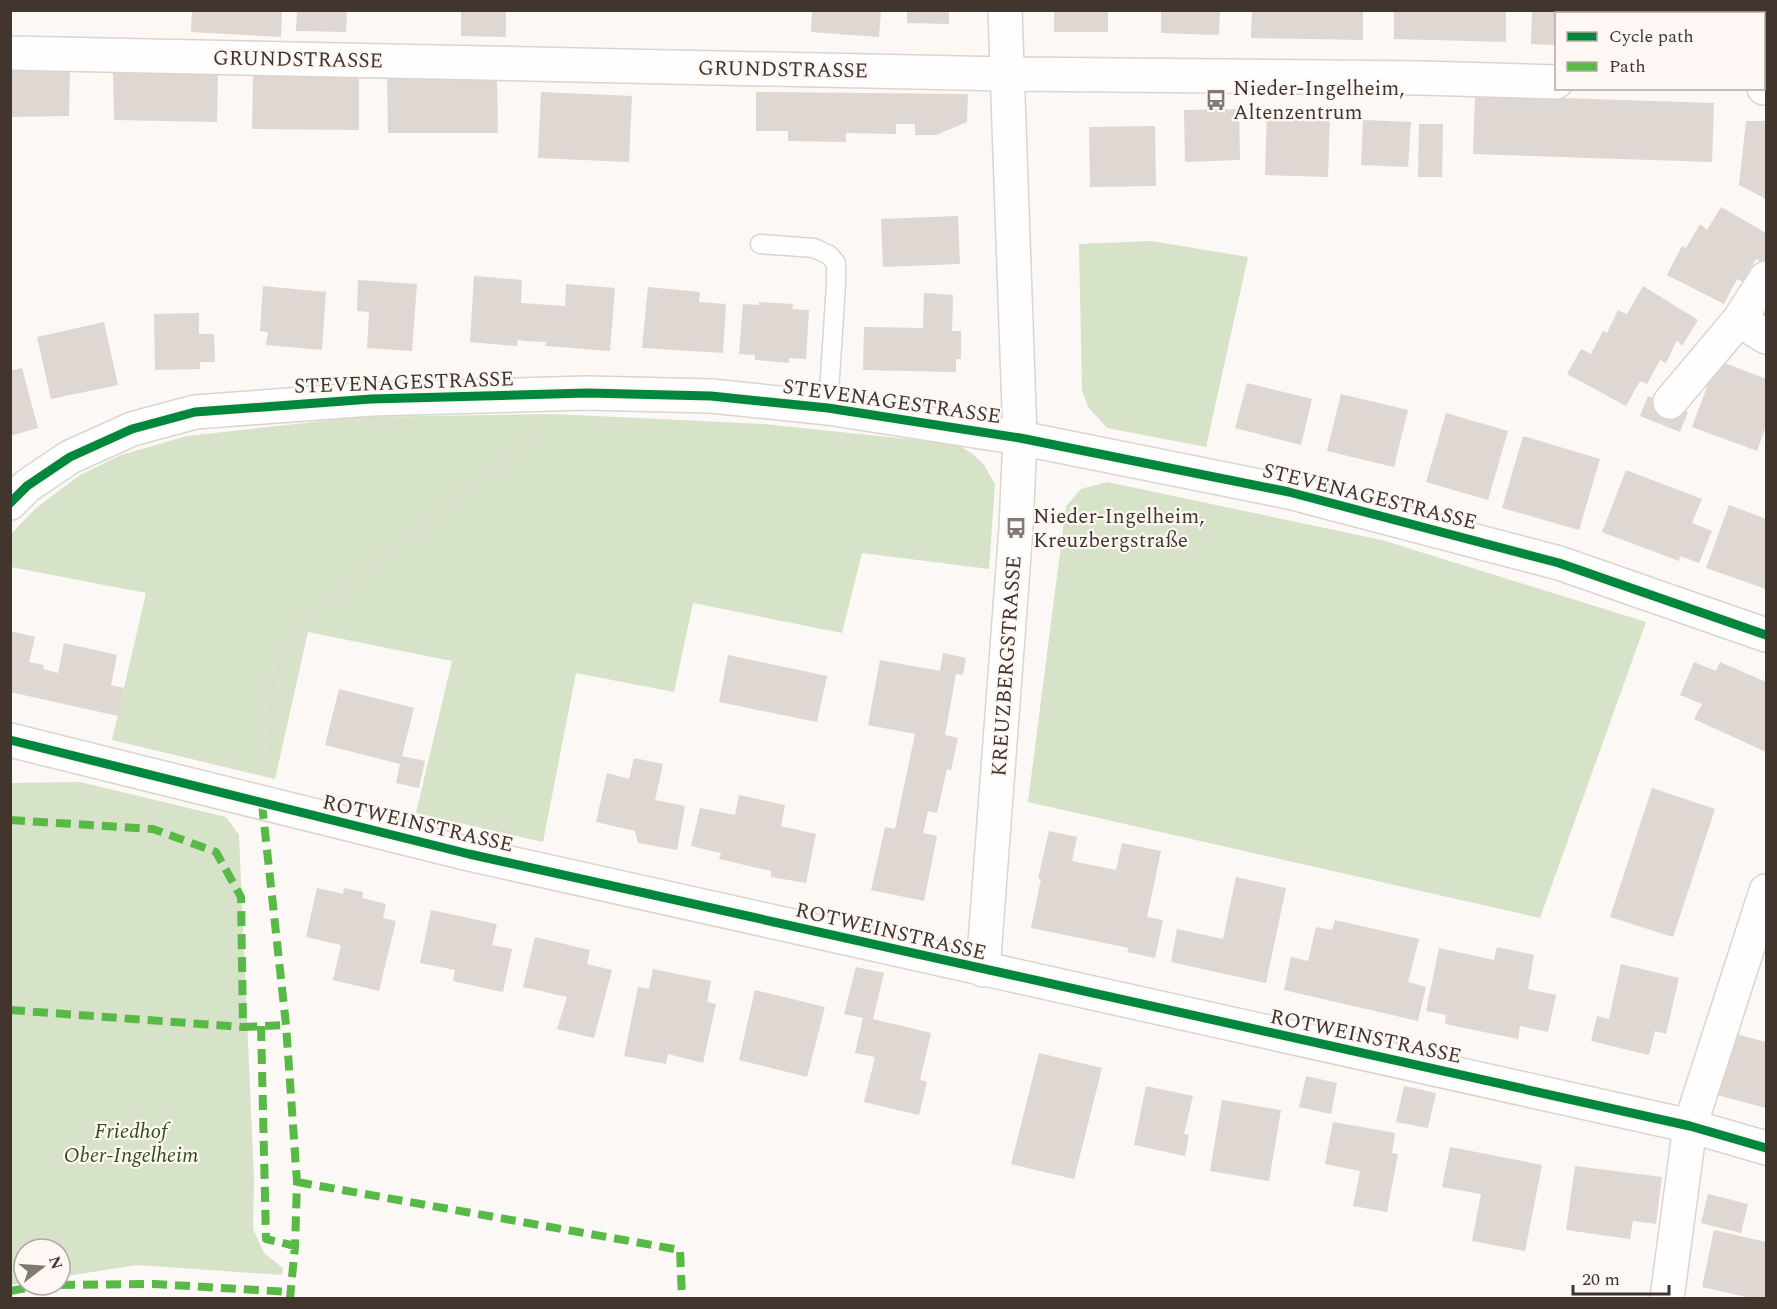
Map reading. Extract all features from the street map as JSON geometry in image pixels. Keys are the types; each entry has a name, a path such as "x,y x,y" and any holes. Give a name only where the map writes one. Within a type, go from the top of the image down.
{"street":[{"name":"KREUZBERGSTRASSE","path":"983,970 1016,528 1020,438 1005,10"},
{"name":"GRUNDSTRASSE","path":"10,53 1007,74 1555,82"},
{"path":"1670,402 1738,320 1767,278"},
{"path":"1738,320 1767,337"},
{"name":"STEVENAGESTRASSE","path":"10,503 27,486 70,457 132,429 195,412 371,399 587,393 711,396 828,408 1020,438 1288,492 1558,563 1767,635"},
{"name":"ROTWEINSTRASSE","path":"10,740 469,854 1690,1126 1767,1148"},
{"path":"1667,1299 1690,1126 1767,891"}],"lane":[{"path":"760,244 814,248 829,255 836,263 828,408"}],"path":[{"path":"262,804 271,745 272,683 295,628 587,393"}],"green space":[{"path":"1151,241 1248,257 1206,447 1107,428 1088,407 1082,390 1079,244"},
{"path":"553,414 763,424 956,444 973,454 984,465 995,484 989,569 862,553 842,633 693,603 674,692 576,673 543,842 416,813 452,661 308,632 275,779 112,740 146,593 11,567 10,535 36,508 80,475 121,455 187,436 359,417"},
{"path":"1107,482 1382,540 1646,622 1540,918 1028,802 1066,506 1081,489"},
{"name":"Friedhof Ober-Ingelheim","path":"80,782 226,817 239,835 254,1180 253,1229 264,1253 283,1268 282,1275 137,1265 72,1275 72,1237 12,1237 11,1285 11,783"}],"building":[{"path":"192,10 282,10 281,37 191,32"},
{"path":"297,10 347,10 346,32 296,31"},
{"path":"461,10 506,10 506,37 461,36"},
{"path":"812,10 881,10 879,37 811,32"},
{"path":"907,10 949,10 949,24 907,23"},
{"path":"1054,10 1108,10 1108,32 1054,32"},
{"path":"1161,10 1220,10 1219,35 1161,33"},
{"path":"1252,10 1363,10 1363,40 1251,38"},
{"path":"1394,10 1506,10 1506,42 1394,39"},
{"path":"1532,10 1642,10 1642,12 1555,12 1555,45 1531,44"},
{"path":"1670,10 1719,10 1719,12 1670,12"},
{"path":"1730,10 1766,10 1766,49 1765,12 1730,12"},
{"path":"10,68 70,68 69,116 10,117"},
{"path":"113,69 218,70 217,122 114,120"},
{"path":"253,73 359,75 359,130 252,129"},
{"path":"387,74 497,77 498,133 388,133"},
{"path":"541,92 632,96 629,162 538,158"},
{"path":"756,92 968,94 967,122 936,135 915,135 915,124 896,124 896,134 846,133 846,142 788,141 788,131 756,131"},
{"path":"1475,95 1714,103 1712,162 1473,154"},
{"path":"1239,109 1240,160 1185,162 1184,110"},
{"path":"1267,111 1330,113 1328,177 1265,175"},
{"path":"1363,120 1411,122 1408,167 1361,165"},
{"path":"1746,121 1766,121 1766,199 1739,185"},
{"path":"1419,124 1443,124 1442,177 1418,177"},
{"path":"1155,126 1156,186 1090,187 1089,127"},
{"path":"1721,207 1766,233 1766,257 1763,263 1756,259 1743,282 1737,279 1724,304 1667,275 1682,246 1686,248 1700,224 1707,230"},
{"path":"958,216 960,264 883,267 881,219"},
{"path":"474,276 522,280 521,303 565,306 566,284 615,288 610,351 545,346 546,342 518,340 517,346 470,342"},
{"path":"358,280 417,284 412,351 367,348 369,312 357,311"},
{"path":"263,286 326,292 322,350 266,345 268,332 260,331"},
{"path":"1643,286 1698,320 1682,346 1677,340 1666,363 1660,360 1647,384 1640,381 1626,406 1567,374 1581,349 1591,354 1603,331 1607,333 1618,310 1627,314"},
{"path":"648,287 700,292 699,302 726,304 723,353 642,348"},
{"path":"924,293 953,295 952,331 961,331 961,359 956,359 956,372 863,370 864,327 923,328"},
{"path":"759,302 793,304 792,309 809,310 806,359 789,358 789,363 755,360 755,355 739,354 743,304 759,305"},
{"path":"199,313 199,334 214,334 215,362 200,362 200,369 155,370 154,314"},
{"path":"104,322 118,385 51,399 37,337"},
{"path":"1717,360 1766,379 1766,426 1757,451 1692,427"},
{"path":"22,368 38,428 10,436 10,371"},
{"path":"1247,383 1312,399 1301,445 1235,428"},
{"path":"1341,394 1408,410 1394,467 1327,451"},
{"path":"1648,396 1688,412 1680,432 1640,416"},
{"path":"1446,413 1508,431 1488,500 1426,482"},
{"path":"1523,436 1600,459 1579,530 1502,508"},
{"path":"1626,470 1702,499 1692,523 1712,531 1699,563 1680,556 1679,561 1602,532"},
{"path":"1729,505 1766,519 1766,589 1706,568"},
{"path":"10,631 35,637 29,662 44,665 43,669 58,673 64,643 117,655 111,685 124,688 118,716 10,692"},
{"path":"943,653 966,658 963,675 956,674 945,735 958,738 951,770 947,769 937,813 928,811 923,833 937,836 924,901 871,890 885,827 895,829 915,734 868,725 880,660 940,671"},
{"path":"728,655 827,676 817,722 719,702"},
{"path":"1694,662 1716,671 1720,662 1766,682 1766,752 1694,719 1702,704 1680,695"},
{"path":"339,689 414,708 402,756 425,761 419,788 396,783 400,764 325,745"},
{"path":"634,758 663,764 655,800 685,806 677,850 638,843 635,831 596,822 607,773 629,779"},
{"path":"1652,788 1715,809 1673,937 1610,917"},
{"path":"739,795 785,805 781,826 816,834 806,883 771,877 771,871 719,859 721,853 691,846 700,808 735,815"},
{"path":"1049,831 1077,837 1072,861 1116,870 1122,843 1161,851 1147,917 1163,920 1155,958 1127,952 1129,948 1031,928 1041,879 1038,879"},
{"path":"1236,877 1286,888 1266,983 1171,962 1177,929 1223,939"},
{"path":"317,888 343,894 344,888 363,892 362,898 386,904 383,918 396,921 379,991 333,980 341,945 306,937"},
{"path":"431,910 497,924 492,945 512,949 503,992 453,981 455,970 420,963"},
{"path":"1335,920 1419,939 1408,982 1426,987 1418,1021 1284,990 1291,957 1308,961 1316,927 1332,930"},
{"path":"535,937 590,950 587,964 612,970 594,1038 557,1029 567,997 523,987"},
{"path":"1497,947 1534,955 1528,989 1556,995 1548,1032 1520,1026 1518,1039 1445,1024 1446,1015 1426,1011 1439,948 1494,960"},
{"path":"1621,964 1679,978 1666,1034 1655,1031 1649,1055 1591,1041 1597,1016 1609,1019"},
{"path":"856,967 884,973 873,1019 931,1033 920,1080 927,1082 919,1115 864,1102 875,1057 855,1053 863,1018 844,1014"},
{"path":"653,969 711,981 707,1002 716,1004 703,1063 668,1054 666,1064 624,1056 638,987 649,989"},
{"path":"755,990 825,1007 807,1077 739,1060"},
{"path":"1732,1033 1766,1042 1766,1108 1717,1095"},
{"path":"1039,1053 1102,1068 1074,1179 1011,1164"},
{"path":"1306,1076 1337,1083 1331,1114 1299,1107"},
{"path":"1146,1086 1193,1096 1184,1134 1189,1135 1185,1156 1134,1145"},
{"path":"1404,1086 1436,1093 1428,1128 1396,1122"},
{"path":"1222,1100 1281,1110 1269,1181 1210,1171"},
{"path":"1333,1122 1395,1133 1392,1153 1398,1154 1387,1212 1353,1206 1360,1171 1325,1164"},
{"path":"1450,1147 1542,1165 1525,1251 1472,1241 1481,1194 1442,1187"},
{"path":"1575,1166 1662,1177 1656,1224 1633,1221 1630,1239 1566,1230"},
{"path":"1708,1194 1748,1204 1741,1233 1701,1223"},
{"path":"1714,1230 1766,1242 1766,1298 1751,1298 1702,1287"}],"marked path":[{"path":"262,804 286,1025 297,1182 295,1246 290,1298"},
{"path":"10,820 153,829 216,852 241,897 243,1027 286,1025"},
{"path":"10,1010 243,1027"},
{"path":"261,1026 266,1239 295,1246"},
{"path":"297,1182 680,1250 682,1298"},
{"path":"72,1285 155,1284 290,1292"}],"cycle path":[{"path":"10,503 27,486 70,457 132,429 195,412 371,399 587,393 711,396 828,408 1020,438 1289,492 1559,563 1766,635"},
{"path":"10,740 469,854 1690,1126 1766,1148"}],"place":[{"name":"Nieder-Ingelheim, Altenzentrum","path":"1216,100"},
{"name":"Nieder-Ingelheim, Kreuzbergstraße","path":"1016,528"}]}
